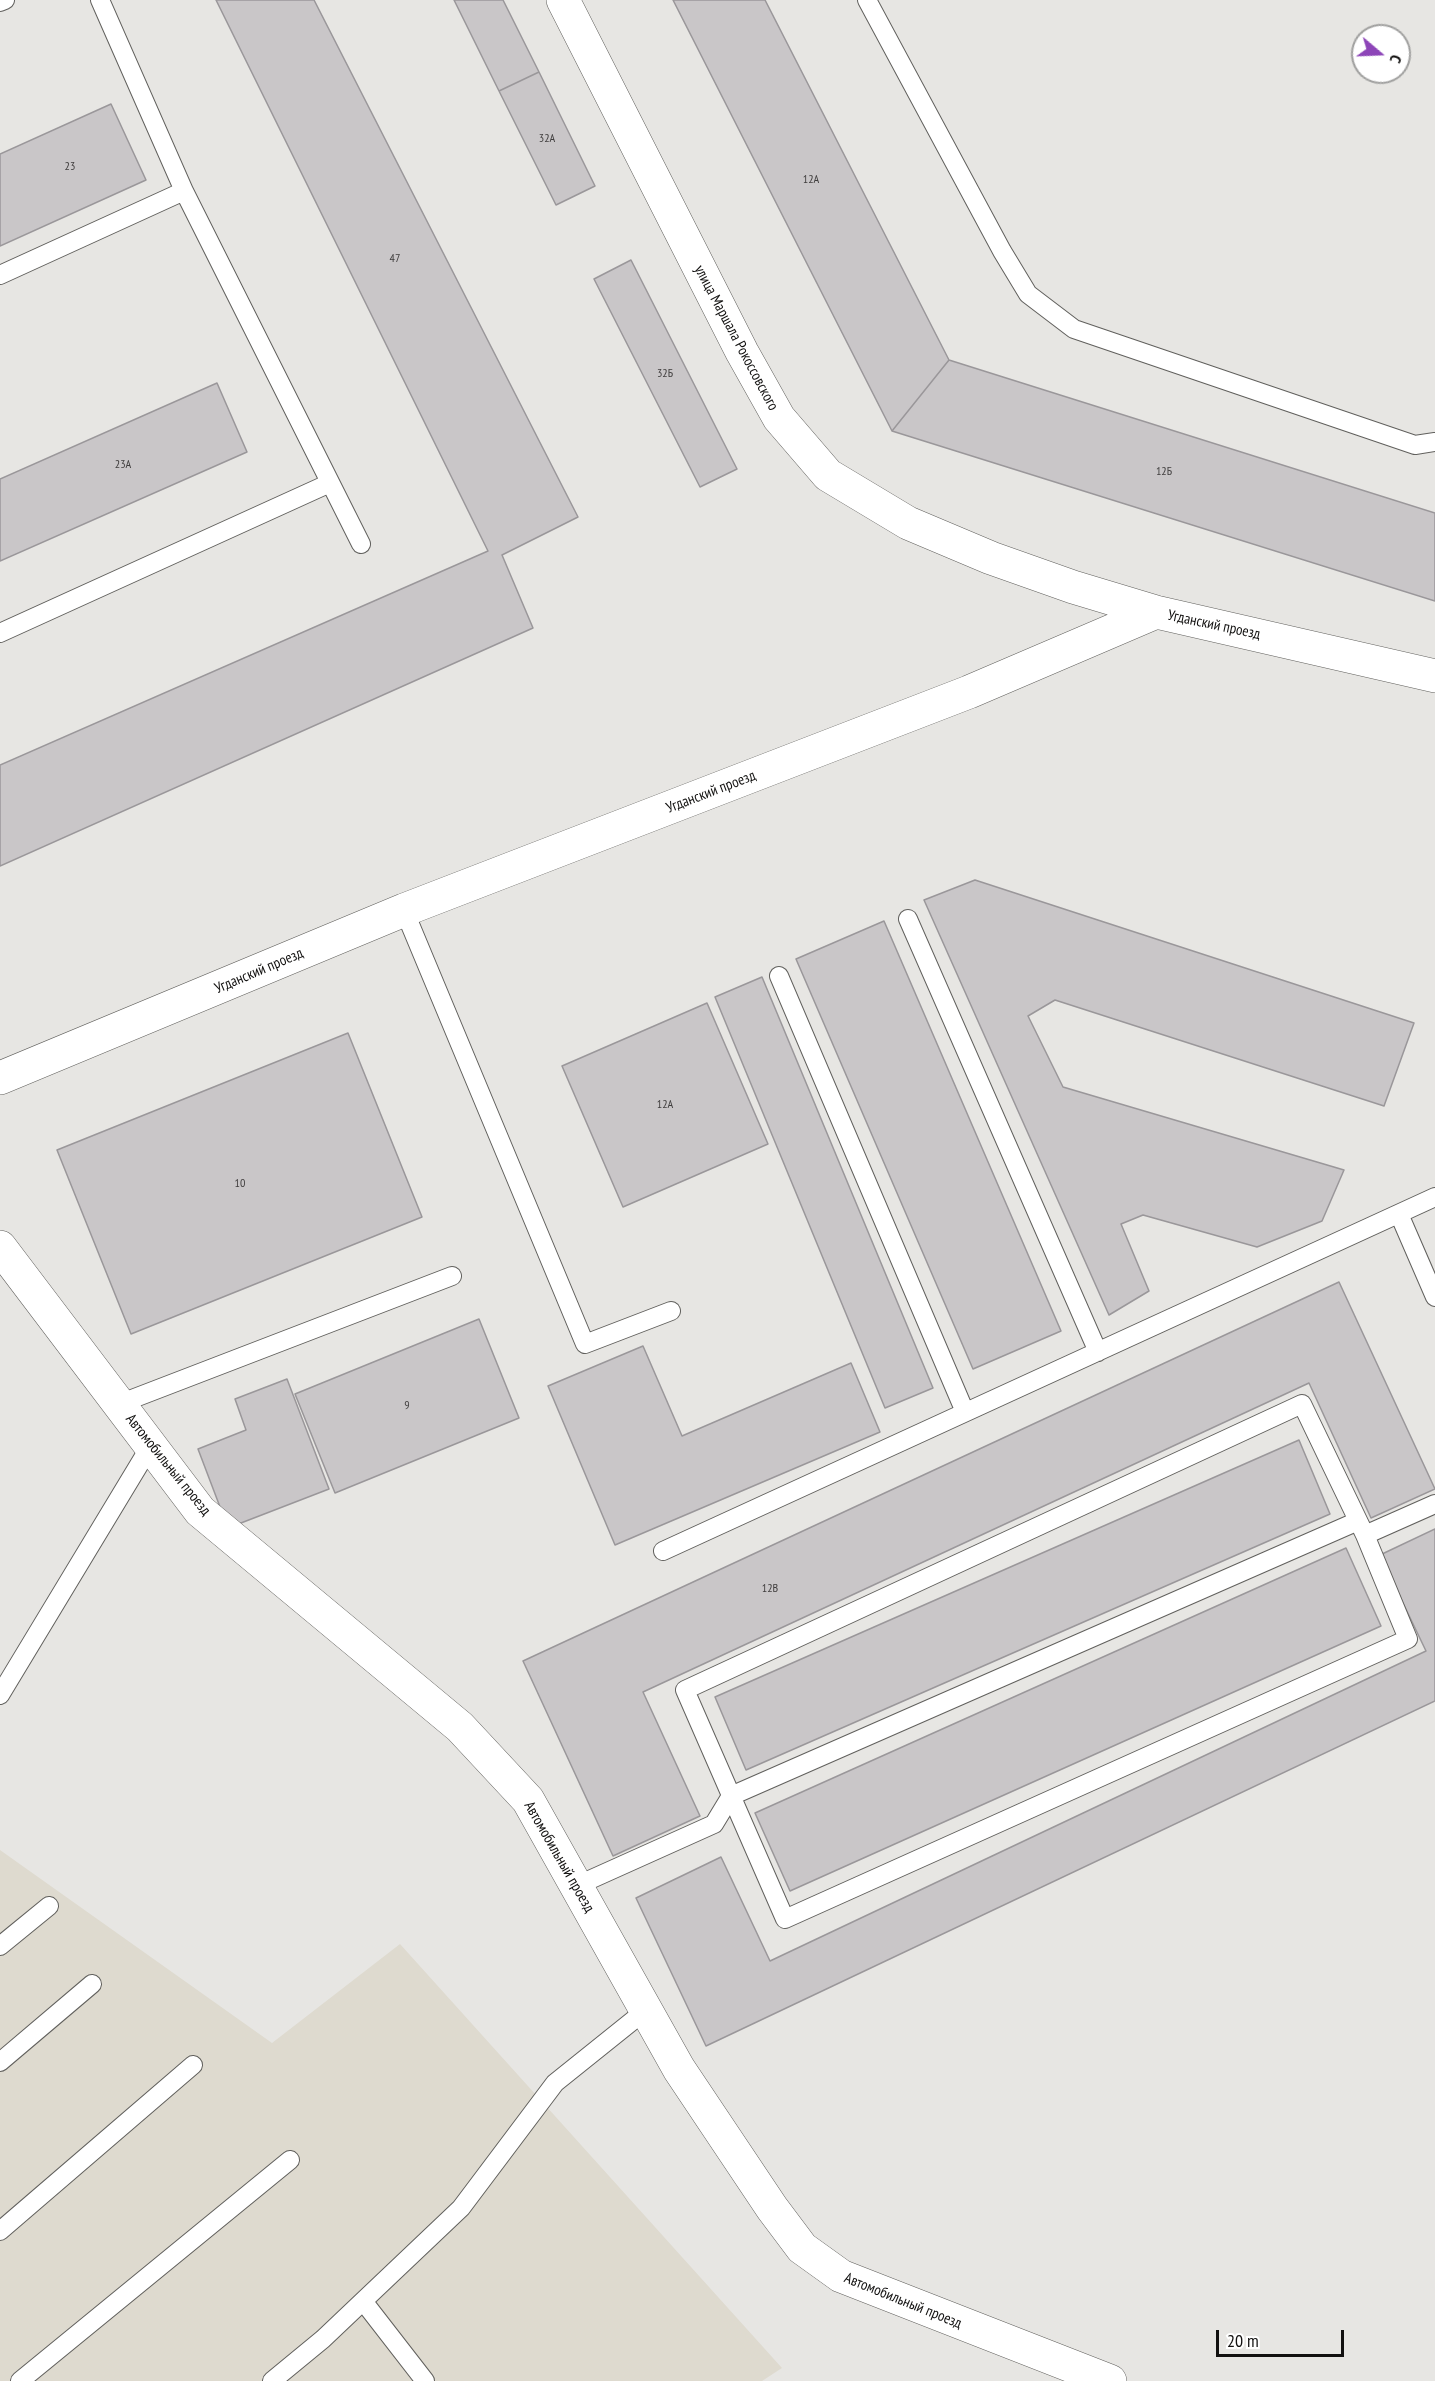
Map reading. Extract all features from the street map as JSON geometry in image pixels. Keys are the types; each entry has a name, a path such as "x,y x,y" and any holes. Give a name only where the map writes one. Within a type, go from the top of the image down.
{"street":[{"name":"улица Маршала Рокоссовского","path":"562,0 742,352 779,418 828,475 908,523 939,536 1073,587 1156,612"},
{"name":"Угданский проезд","path":"0,1078 404,910 969,692 1156,612 1435,676"},
{"name":"Автомобильный проезд","path":"0,1247 200,1511 460,1727 528,1800 679,2069 771,2208 802,2248 841,2276 1110,2381"}],"lane":[{"path":"0,3 6,0"},
{"path":"100,0 184,191 361,544"},
{"path":"867,0 1028,294 1074,329 1415,445 1435,442"},
{"path":"0,275 184,191"},
{"path":"0,633 330,483"},
{"path":"404,910 585,1344 671,1311"},
{"path":"908,919 1098,1352"},
{"path":"779,976 965,1412"},
{"path":"663,1551 1435,1197"},
{"path":"1399,1214 1435,1297"},
{"path":"120,1404 452,1276"},
{"path":"1302,1404 1361,1528 1408,1639 785,1919 685,1690 1302,1404"},
{"path":"0,1695 151,1445"},
{"path":"576,1886 714,1824 731,1796 1361,1528 1435,1504"},
{"path":"0,1946 49,1906"},
{"path":"0,2062 92,1984"},
{"path":"272,2381 323,2339 461,2208 555,2083 646,2010"},
{"path":"0,2231 193,2065"},
{"path":"20,2381 290,2160"},
{"path":"363,2301 425,2381"}],"shaded area":[{"path":"0,1850 272,2043 400,1944 782,2368 762,2381 0,2381"}],"building":[{"path":"216,0 314,0 578,517 502,555 533,628 0,866 0,765 488,551"},
{"path":"454,0 503,0 539,72 499,91"},
{"path":"673,0 765,0 949,360 892,431"},
{"path":"539,72 595,186 556,205 499,91"},
{"path":"111,104 146,180 0,246 0,154"},
{"path":"631,260 737,469 700,487 594,279"},
{"path":"949,360 1435,513 1435,601 892,431"},
{"path":"217,383 247,452 0,561 0,479"},
{"path":"975,880 1414,1023 1384,1106 1055,1000 1028,1016 1063,1087 1344,1170 1322,1221 1257,1247 1143,1215 1121,1224 1149,1291 1109,1315 924,900"},
{"path":"884,921 1061,1331 973,1369 796,959"},
{"path":"762,977 933,1388 885,1408 715,997"},
{"path":"707,1003 768,1144 623,1207 562,1066"},
{"path":"348,1033 422,1217 131,1334 57,1150"},
{"path":"1339,1282 1435,1489 1371,1518 1309,1383 643,1692 700,1816 613,1856 523,1661"},
{"path":"479,1319 519,1418 335,1493 295,1394"},
{"path":"643,1346 682,1436 851,1363 880,1432 615,1545 548,1386"},
{"path":"287,1379 329,1489 228,1528 198,1449 246,1430 235,1399"},
{"path":"1299,1440 1330,1514 746,1770 715,1697"},
{"path":"1435,1529 1435,1701 706,2046 636,1898 721,1857 770,1961 1426,1651 1380,1555"},
{"path":"1346,1548 1381,1626 790,1891 755,1813"}]}
